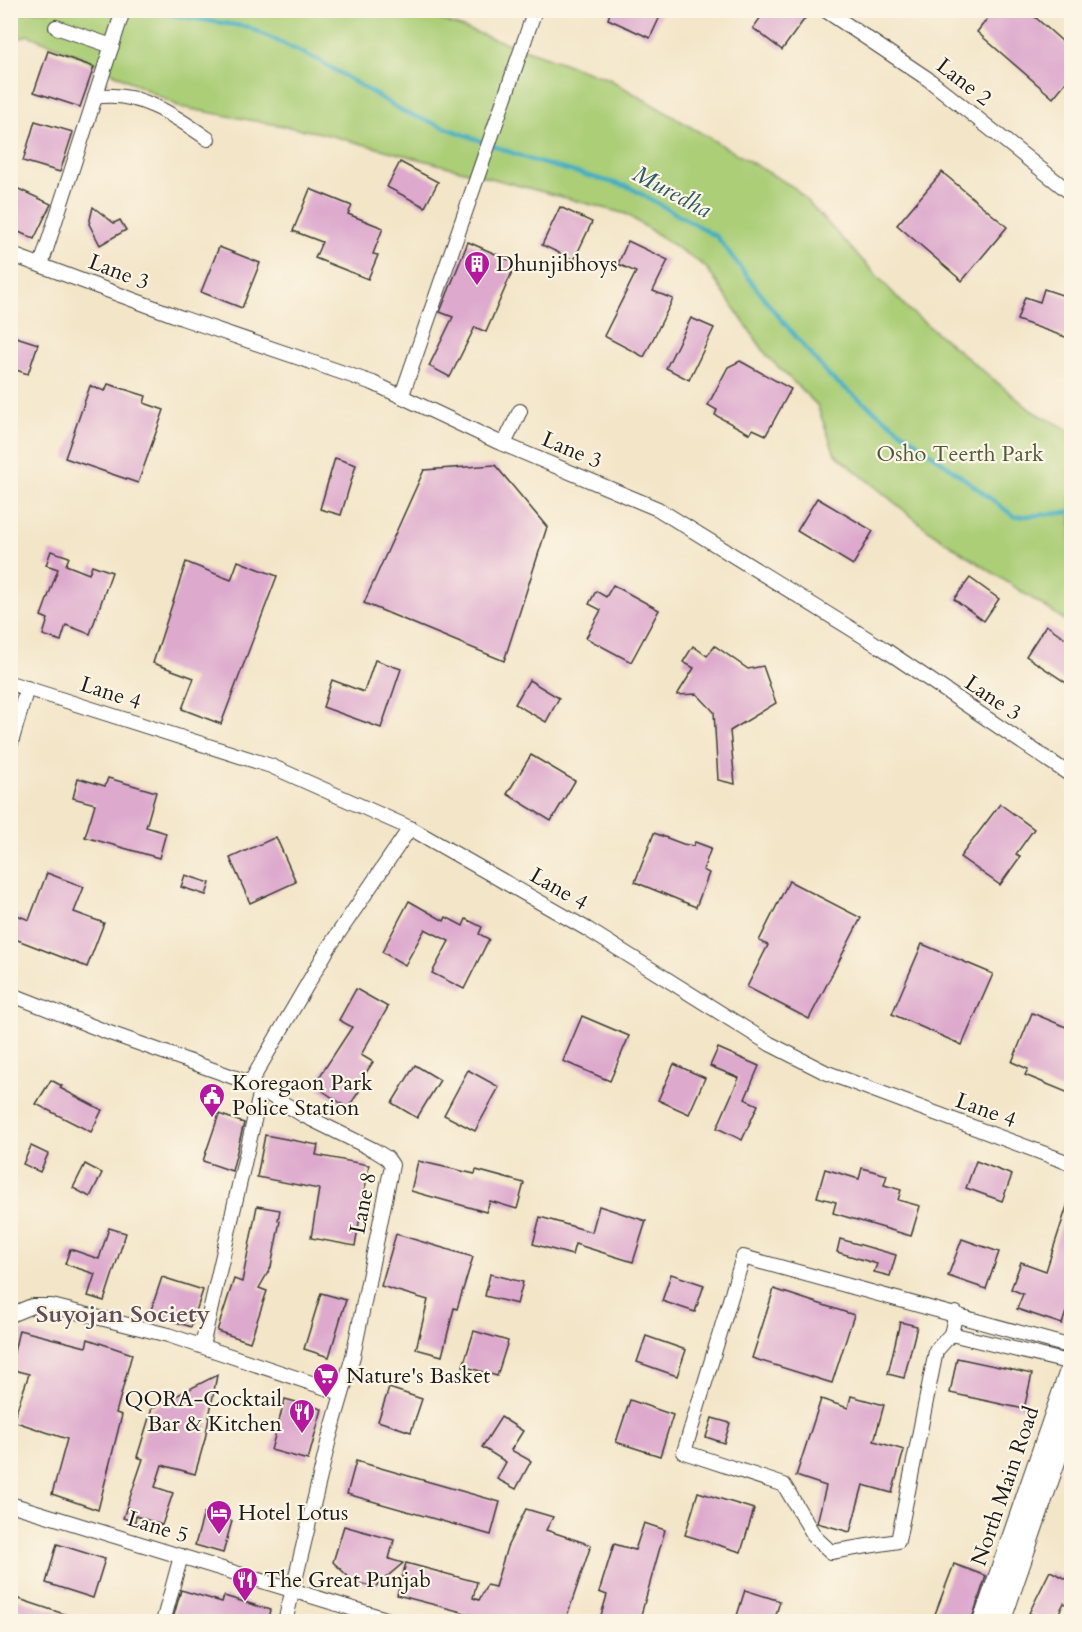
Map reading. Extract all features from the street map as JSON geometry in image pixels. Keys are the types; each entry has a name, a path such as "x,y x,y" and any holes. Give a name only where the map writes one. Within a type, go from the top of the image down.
{"main road":[{"name":"North Main Road","path":"983,1622 1071,1364"},
{"name":"North Main Road","path":"1000,1622 1071,1418"}],"street":[{"path":"402,395 535,10"},
{"name":"Lane 2","path":"825,10 928,79 1071,194"},
{"path":"41,265 121,17"},
{"path":"56,27 112,46"},
{"path":"95,97 113,94 169,111 208,138"},
{"name":"Lane 3","path":"10,254 402,395 504,444 658,510 884,649 1071,776"},
{"path":"504,444 520,411"},
{"name":"Lane 4","path":"10,683 271,766 410,828 587,929 770,1044 877,1093 1071,1164"},
{"path":"10,746 27,688"},
{"path":"202,1346 256,1086 330,947 410,828"},
{"name":"Lane 8","path":"10,994 256,1086 303,1115 374,1150 387,1158 392,1166 356,1344 341,1393 285,1622"},
{"path":"956,1313 951,1334 936,1351 898,1541 831,1552 815,1538 784,1485 684,1452 743,1257 956,1313 1071,1347"},
{"path":"10,1315 32,1306 52,1306 168,1335 341,1393"},
{"path":"951,1334 1071,1364"},
{"name":"Lane 5","path":"10,1504 396,1622"},
{"path":"163,1622 181,1556"}],"green space":[{"name":"Osho Teerth Park","path":"11,11 415,11 609,79 795,188 909,310 1032,411 1071,431 1071,624 932,533 835,454 817,405 768,357 705,266 626,214 321,133 180,107 80,56 28,35 11,42"}],"building":[{"path":"611,10 663,10 650,38 608,19"},
{"path":"766,10 811,10 782,50 753,28"},
{"path":"994,10 1027,10 1071,49 1071,76 1053,98 977,32"},
{"path":"48,51 94,67 80,107 34,92"},
{"path":"35,121 73,132 60,172 23,161"},
{"path":"400,162 438,182 425,207 387,187"},
{"path":"942,172 1007,227 962,281 897,225"},
{"path":"10,185 51,204 34,239 10,228"},
{"path":"310,189 352,206 348,214 383,228 373,254 378,255 368,279 315,258 322,242 293,231"},
{"path":"93,207 114,223 120,220 126,230 100,245 89,224"},
{"path":"560,207 592,222 574,260 542,245"},
{"path":"628,241 668,260 653,291 673,299 644,357 604,336 636,272 618,264"},
{"name":"Dhunjibhoys","path":"468,242 516,263 486,332 475,327 450,377 429,366 453,317 440,312"},
{"path":"219,247 260,263 242,308 201,292"},
{"path":"1044,289 1071,298 1071,339 1017,320 1025,297 1040,302"},
{"path":"691,318 714,328 689,380 666,368"},
{"path":"10,335 38,344 28,374 10,368"},
{"path":"740,361 791,389 766,435 753,429 750,434 715,415 717,410 708,405 728,367"},
{"path":"108,384 146,396 144,403 164,410 138,483 65,458 90,386 105,391"},
{"path":"335,458 356,465 341,515 320,509"},
{"path":"495,465 547,527 504,661 364,603 424,470"},
{"path":"817,498 873,531 853,565 797,531"},
{"path":"51,551 69,557 66,565 89,574 92,565 112,572 90,634 66,625 61,641 43,635 48,619 41,616 58,569 46,565"},
{"path":"238,561 277,576 221,724 182,709 194,678 153,663 186,562 231,580"},
{"path":"970,578 999,599 984,621 954,599"},
{"path":"613,585 659,610 631,662 586,638 601,610 589,604 596,591 606,597"},
{"path":"1046,625 1071,642 1071,686 1026,656"},
{"path":"693,646 707,656 715,646 748,669 763,666 776,703 730,731 735,784 718,780 714,712 697,694 677,695 694,668 683,662"},
{"path":"375,660 401,669 381,728 323,707 332,680 364,692"},
{"path":"529,680 559,698 546,722 515,704"},
{"path":"531,755 575,781 551,821 507,794"},
{"path":"78,778 105,786 108,778 156,792 146,827 166,833 159,858 85,837 95,804 73,798"},
{"path":"1000,804 1034,829 1016,854 1020,857 1000,885 960,857"},
{"path":"654,833 683,844 693,846 695,842 711,848 703,870 709,873 696,907 635,882"},
{"path":"276,837 296,882 250,903 230,858"},
{"path":"47,873 84,887 74,912 104,923 87,967 10,937 17,915 29,920"},
{"path":"185,875 210,883 206,895 181,887"},
{"path":"789,881 861,918 809,1019 747,987 768,945 759,941"},
{"path":"409,901 444,921 446,917 463,926 466,919 482,927 479,934 489,939 464,989 432,973 449,941 425,929 405,965 382,952"},
{"path":"922,944 993,974 962,1045 892,1014"},
{"path":"356,989 388,1007 361,1055 373,1062 356,1088 360,1090 348,1108 314,1085 352,1027 339,1020"},
{"path":"1032,1013 1071,1029 1071,1094 1025,1075 1028,1069 1012,1062"},
{"path":"582,1016 629,1036 610,1081 563,1061"},
{"path":"718,1048 759,1066 745,1099 758,1105 742,1140 717,1128 739,1078 710,1066"},
{"path":"674,1064 705,1078 689,1114 658,1100"},
{"path":"415,1065 440,1080 417,1118 392,1103"},
{"path":"468,1070 499,1087 475,1131 444,1115"},
{"path":"51,1080 62,1086 60,1088 102,1110 91,1132 36,1104"},
{"path":"219,1114 244,1123 232,1171 203,1161"},
{"path":"265,1135 318,1145 316,1155 369,1165 355,1246 311,1238 319,1189 257,1177"},
{"path":"31,1146 48,1154 40,1172 23,1164"},
{"path":"418,1161 475,1174 476,1170 524,1183 517,1209 490,1201 486,1212 411,1191"},
{"path":"976,1161 1012,1175 1002,1201 966,1188"},
{"path":"85,1164 102,1173 90,1197 73,1188"},
{"path":"862,1168 887,1175 884,1185 901,1190 898,1200 920,1206 911,1236 833,1213 836,1202 817,1197 825,1169 859,1179"},
{"path":"1069,1200 1071,1200 1071,1314 1066,1312 1062,1324 1017,1309 1023,1294 1011,1289 1021,1262 1046,1271"},
{"path":"257,1206 280,1210 278,1220 280,1221 271,1267 259,1288 267,1291 250,1342 217,1331 234,1279 242,1282"},
{"path":"599,1206 646,1221 633,1262 575,1244 572,1255 533,1244 540,1217 592,1232"},
{"path":"109,1228 126,1233 104,1301 88,1296 95,1274 65,1264 70,1249 99,1259"},
{"path":"396,1234 473,1257 457,1309 454,1308 442,1356 416,1349 428,1300 381,1286"},
{"path":"840,1239 896,1255 890,1276 874,1272 877,1264 837,1252"},
{"path":"962,1239 999,1252 986,1289 948,1276"},
{"path":"490,1274 523,1282 517,1304 485,1296"},
{"path":"671,1274 704,1285 695,1312 662,1301"},
{"path":"162,1277 203,1290 191,1327 150,1313"},
{"path":"774,1289 854,1315 832,1383 752,1358"},
{"path":"321,1293 346,1300 329,1357 304,1349"},
{"path":"900,1322 917,1326 904,1378 888,1374"},
{"path":"19,1330 86,1347 88,1339 132,1354 116,1413 122,1415 98,1510 52,1494 67,1439 13,1421 29,1374 10,1369"},
{"path":"474,1331 508,1341 497,1376 463,1366"},
{"path":"646,1336 686,1350 677,1376 637,1362"},
{"path":"957,1358 1032,1374 1024,1409 950,1393"},
{"path":"217,1375 205,1439 195,1474 162,1465 155,1487 173,1493 162,1525 136,1516 135,1522 123,1518 143,1459 137,1457 152,1408"},
{"path":"389,1388 422,1399 411,1432 378,1421"},
{"path":"851,1396 884,1405 874,1441 904,1450 892,1493 863,1485 850,1532 817,1523 826,1486 796,1476 821,1399 848,1408"},
{"path":"285,1399 322,1409 308,1460 271,1450"},
{"path":"630,1400 673,1415 660,1456 616,1442"},
{"path":"501,1417 523,1431 511,1450 531,1461 516,1489 497,1479 506,1462 482,1447"},
{"path":"712,1418 730,1423 724,1443 706,1437"},
{"path":"356,1461 500,1502 491,1535 347,1494"},
{"path":"698,1492 754,1509 741,1552 685,1535"},
{"path":"526,1509 553,1517 546,1530 591,1545 565,1622 484,1622 485,1618 397,1595 406,1563 477,1582 473,1598 479,1600 487,1585 495,1587 507,1547"},
{"path":"204,1513 232,1521 223,1553 195,1545"},
{"path":"644,1523 665,1530 639,1622 599,1622 607,1595 599,1592 614,1544 635,1550"},
{"path":"344,1526 394,1540 389,1559 403,1563 375,1587 354,1582 333,1562"},
{"path":"57,1544 105,1559 93,1598 46,1583"},
{"path":"954,1564 986,1576 971,1622 932,1622"},
{"path":"1050,1571 1071,1581 1071,1607 1064,1603 1054,1622 1034,1622 1036,1616 1029,1613"},
{"path":"181,1590 222,1602 224,1596 271,1610 268,1622 172,1622"},
{"path":"745,1590 780,1601 774,1622 735,1622"},
{"path":"10,1596 79,1619 79,1622 10,1622"}],"waterway":[{"name":"Muredha","path":"140,10 248,27 320,61 404,112 534,161 629,187 717,237 774,311 830,377 1015,517 1072,512"}],"place":[{"name":"Dhunjibhoys","path":"477,287"},
{"name":"Koregaon Park Police Station","path":"212,1119"},
{"name":"Nature's Basket","path":"326,1399"},
{"name":"QORA-Cocktail Bar & Kitchen","path":"302,1435"},
{"name":"Hotel Lotus","path":"219,1536"},
{"name":"The Great Punjab","path":"245,1603"}],"district":[{"name":"Suyojan Society","path":"123,1314"}]}
